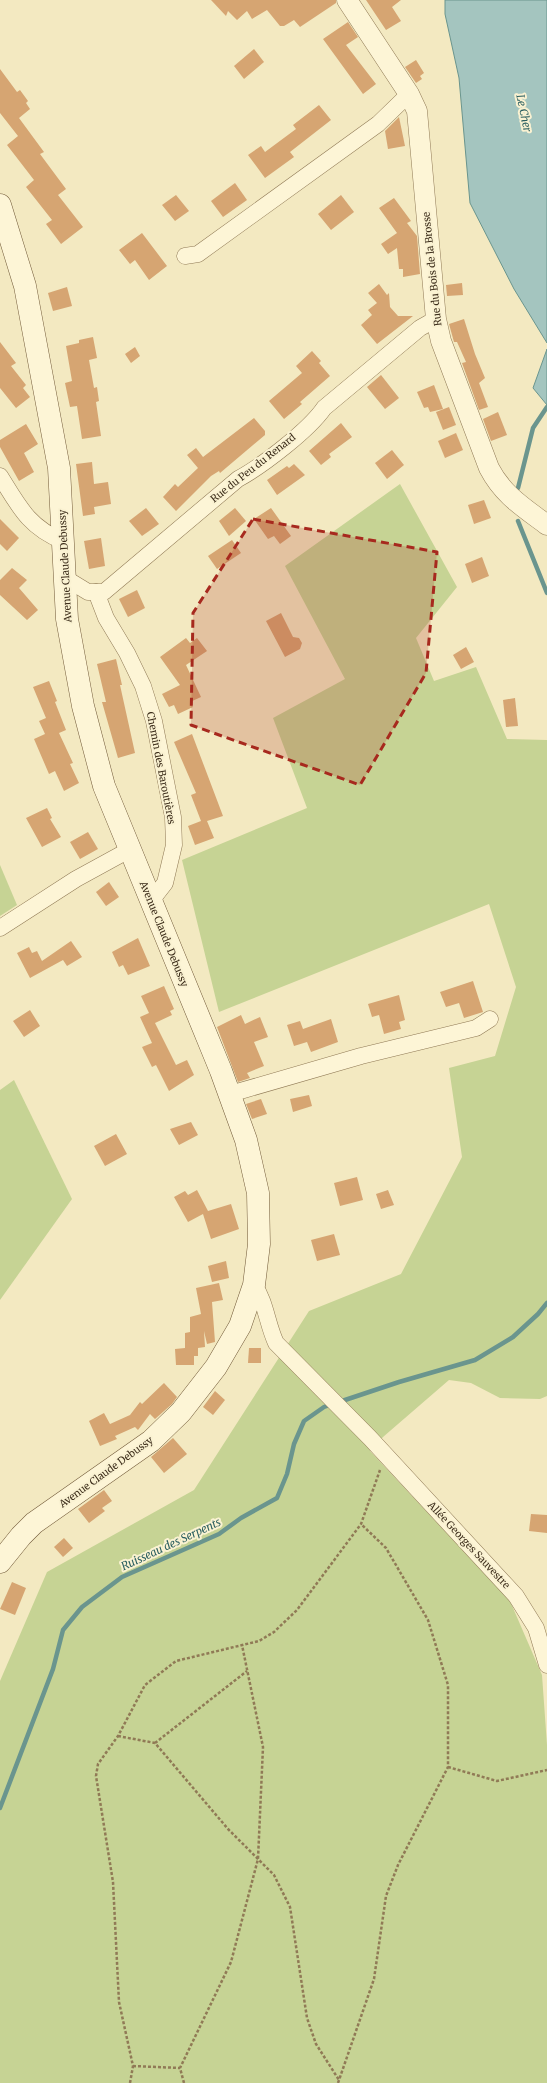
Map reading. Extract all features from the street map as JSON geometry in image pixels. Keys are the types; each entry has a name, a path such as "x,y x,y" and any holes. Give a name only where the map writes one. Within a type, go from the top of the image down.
{"main road":[{"name":"Avenue Claude Debussy","path":"0,205 25,286 59,468 67,619 83,706 104,786 230,1094 246,1140 258,1193 259,1244 254,1285 240,1326 216,1367 181,1412 151,1441 34,1523 21,1536 0,1562"}],"street":[{"name":"Rue du Bois de la Brosse","path":"347,0 409,94 417,111 436,318 441,341 489,468 498,484 514,500 547,525"},
{"path":"186,256 198,254 378,124 409,94"},
{"name":"Rue du Peu du Renard","path":"96,592 104,592 238,478 253,470 316,419 324,408 420,328 436,318"},
{"path":"0,476 34,525 47,534 63,541"},
{"path":"65,578 88,592 96,592"},
{"name":"Chemin des Baroutières","path":"96,592 106,618 128,653 143,686 154,721 173,817 174,845 165,883 151,902"},
{"path":"0,928 76,879 129,850"},
{"path":"230,1094 361,1056 476,1028 490,1019"},
{"name":"Allée Georges Sauvestre","path":"254,1285 260,1294 270,1330 276,1343 370,1438 516,1596 536,1628 547,1665"}],"path":[{"path":"130,2083 133,2066 119,2002 113,1882 96,1776 98,1764 118,1736 145,1685 176,1662 259,1641 274,1632 297,1610 361,1524 385,1455"},
{"path":"339,2082 374,1979 386,1896 398,1865 448,1767 448,1685 428,1620 386,1548 361,1524"},
{"path":"184,2083 180,2068 231,1962 258,1859 263,1747 242,1645"},
{"path":"155,1743 248,1670"},
{"path":"118,1736 155,1743 228,1829 274,1875 290,1907 308,2018 316,2044 339,2082"},
{"path":"448,1767 498,1781 547,1770"},
{"path":"133,2066 180,2068"}],"highlighted area":[{"path":"253,519 437,552 426,673 360,785 191,725 193,613"}],"green space":[{"path":"400,484 457,587 416,638 434,681 476,667 507,739 547,740 547,1396 540,1399 500,1398 471,1383 449,1380 383,1437 370,1451 510,1601 542,1675 547,1745 547,2083 0,2083 0,1681 47,1572 194,1490 309,1311 401,1274 462,1157 449,1068 495,1056 516,987 489,904 219,1012 182,860 307,808 273,718 345,679 285,566"},
{"path":"0,865 17,905 0,916"},
{"path":"14,1080 72,1199 0,1300 0,1090"}],"water":[{"name":"Le Cher","path":"445,0 547,0 547,343 514,289 470,203 459,78 445,14"},
{"path":"547,349 547,405 533,388"}],"building":[{"path":"211,0 336,0 336,3 300,27 294,20 284,26 280,26 267,10 252,19 247,11 237,20 228,11 226,16"},
{"path":"366,0 401,0 392,7 401,21 386,30"},
{"path":"348,22 358,37 346,45 376,84 363,94 323,39"},
{"path":"254,49 264,62 244,79 234,66"},
{"path":"416,60 424,73 420,76 422,79 416,83 405,67"},
{"path":"0,69 17,92 20,90 28,101 26,103 30,109 19,118 44,152 40,154 66,189 58,195 83,227 61,244 46,224 52,220 26,187 34,180 7,145 18,136 0,113"},
{"path":"319,105 331,120 290,152 294,157 265,178 248,155 261,146 265,152 296,129 293,125"},
{"path":"399,117 405,146 388,149 385,131"},
{"path":"235,183 247,200 223,217 211,201"},
{"path":"176,195 189,211 175,221 162,205"},
{"path":"341,195 354,212 331,230 318,214"},
{"path":"394,198 411,221 407,223 417,236 420,274 403,277 403,269 399,269 397,248 388,254 381,244 397,233 379,208"},
{"path":"142,233 167,266 149,280 135,260 130,264 119,250"},
{"path":"462,283 463,295 447,296 446,285"},
{"path":"379,284 387,295 389,293 390,307 398,316 413,316 377,344 361,325 372,315 368,310 377,303 368,293"},
{"path":"67,287 72,306 53,311 48,293"},
{"path":"464,319 475,354 485,378 479,383 488,407 479,410 462,363 466,362 457,342 454,342 449,324"},
{"path":"93,337 97,358 89,360 94,388 97,387 99,401 96,402 101,436 82,439 77,406 70,407 65,383 72,381 66,346 79,343 79,340"},
{"path":"0,342 16,363 11,366 26,385 23,388 30,397 16,408 0,388"},
{"path":"135,347 140,356 131,363 125,354"},
{"path":"312,351 321,361 319,363 330,376 300,402 302,404 284,419 269,401 302,373 296,366"},
{"path":"381,375 399,398 385,409 367,387"},
{"path":"434,385 443,409 430,412 428,407 424,408 417,392"},
{"path":"449,407 456,425 443,430 436,412"},
{"path":"498,412 507,435 491,441 483,419"},
{"path":"254,418 265,431 265,435 220,473 219,471 211,476 176,511 163,497 175,484 178,487 198,468 187,455 196,448 203,457"},
{"path":"341,423 352,437 329,454 331,457 321,465 309,451"},
{"path":"26,424 38,444 24,453 34,472 19,481 0,447 0,440"},
{"path":"456,433 463,450 445,458 438,441"},
{"path":"392,450 404,465 387,479 375,463"},
{"path":"92,462 94,484 108,482 111,504 94,507 95,514 83,516 76,464"},
{"path":"294,464 305,475 277,495 267,480 287,466 289,468"},
{"path":"484,500 491,518 474,524 468,505"},
{"path":"146,508 159,524 142,536 129,521"},
{"path":"235,508 246,521 229,536 219,521"},
{"path":"271,508 291,536 280,544 274,536 268,539 254,519"},
{"path":"0,519 19,538 7,551 0,544"},
{"path":"101,538 105,566 89,569 84,541"},
{"path":"232,540 241,553 217,569 208,556"},
{"path":"482,557 489,576 472,583 465,564"},
{"path":"12,568 27,580 19,588 38,610 27,620 0,595 0,580"},
{"path":"137,590 145,608 128,617 119,599"},
{"path":"281,613 293,637 299,638 302,643 300,649 285,657 266,621"},
{"path":"186,638 190,643 197,638 207,651 186,665 201,697 190,702 193,707 178,714 174,705 169,707 162,694 180,685 160,657"},
{"path":"466,647 474,662 461,669 453,655"},
{"path":"116,659 122,685 120,685 135,753 118,758 102,702 106,702 97,664"},
{"path":"49,681 57,701 55,702 66,730 59,733 73,763 70,764 79,783 64,791 55,771 49,774 34,739 45,734 39,721 46,718 33,687"},
{"path":"515,698 518,726 506,727 503,700"},
{"path":"192,734 223,816 207,821 214,838 195,845 188,826 201,821 191,795 196,793 174,742"},
{"path":"47,808 52,818 50,819 61,837 42,847 26,818"},
{"path":"88,832 98,849 80,859 70,842"},
{"path":"109,882 119,897 106,906 96,892"},
{"path":"138,938 150,966 128,975 123,965 119,967 112,952"},
{"path":"71,941 82,957 67,966 63,960 30,978 17,953 29,947 32,953 37,951 42,961"},
{"path":"473,981 483,1012 464,1018 459,1003 446,1007 440,992"},
{"path":"164,986 174,1009 170,1011 172,1015 155,1023 176,1065 187,1060 194,1075 169,1091 156,1065 152,1067 142,1047 152,1043 140,1017 149,1013 141,996"},
{"path":"399,995 405,1020 399,1022 401,1029 384,1034 379,1015 372,1017 368,1004"},
{"path":"30,1010 40,1026 24,1037 13,1021"},
{"path":"241,1015 245,1024 260,1017 268,1037 254,1042 264,1066 247,1073 250,1078 238,1082 217,1027"},
{"path":"331,1019 338,1042 311,1052 307,1042 294,1046 287,1025 300,1021 303,1029"},
{"path":"309,1095 312,1106 293,1112 290,1099"},
{"path":"261,1099 267,1114 252,1119 246,1104"},
{"path":"191,1122 198,1135 179,1145 170,1129"},
{"path":"116,1134 127,1154 105,1166 94,1146"},
{"path":"357,1177 363,1200 340,1206 334,1183"},
{"path":"197,1190 208,1211 231,1204 239,1229 211,1239 203,1214 188,1222 174,1197 185,1191 188,1195"},
{"path":"388,1190 394,1205 381,1209 376,1194"},
{"path":"334,1234 340,1255 317,1261 311,1240"},
{"path":"226,1261 229,1278 212,1282 208,1266"},
{"path":"219,1283 223,1300 212,1302 215,1342 207,1344 204,1331 205,1347 198,1348 198,1356 194,1356 194,1365 176,1365 175,1349 185,1348 185,1333 190,1332 190,1317 201,1314 196,1288"},
{"path":"249,1348 261,1348 261,1363 248,1363"},
{"path":"164,1383 177,1397 172,1404 155,1419 150,1414 138,1430 135,1427 115,1436 117,1439 100,1446 89,1421 104,1413 110,1424 130,1415 140,1402 142,1404"},
{"path":"215,1391 225,1400 213,1415 203,1407"},
{"path":"173,1438 187,1454 164,1473 151,1457"},
{"path":"104,1490 112,1501 102,1508 105,1511 89,1523 78,1509"},
{"path":"531,1514 547,1515 547,1533 529,1531"},
{"path":"64,1538 73,1548 63,1557 54,1547"},
{"path":"12,1582 26,1588 15,1615 0,1609"}],"waterway":[{"name":"Ruisseau des Serpents","path":"518,488 533,428 547,407"},
{"name":"Ruisseau des Serpents","path":"518,521 547,593"},
{"name":"Ruisseau des Serpents","path":"339,1402 399,1382 475,1360 513,1337 538,1314 547,1303"},
{"name":"Ruisseau des Serpents","path":"0,1808 53,1669 63,1630 82,1607 122,1577 219,1534 241,1518 277,1498 287,1474 294,1444 304,1421 324,1407 332,1404"}]}
